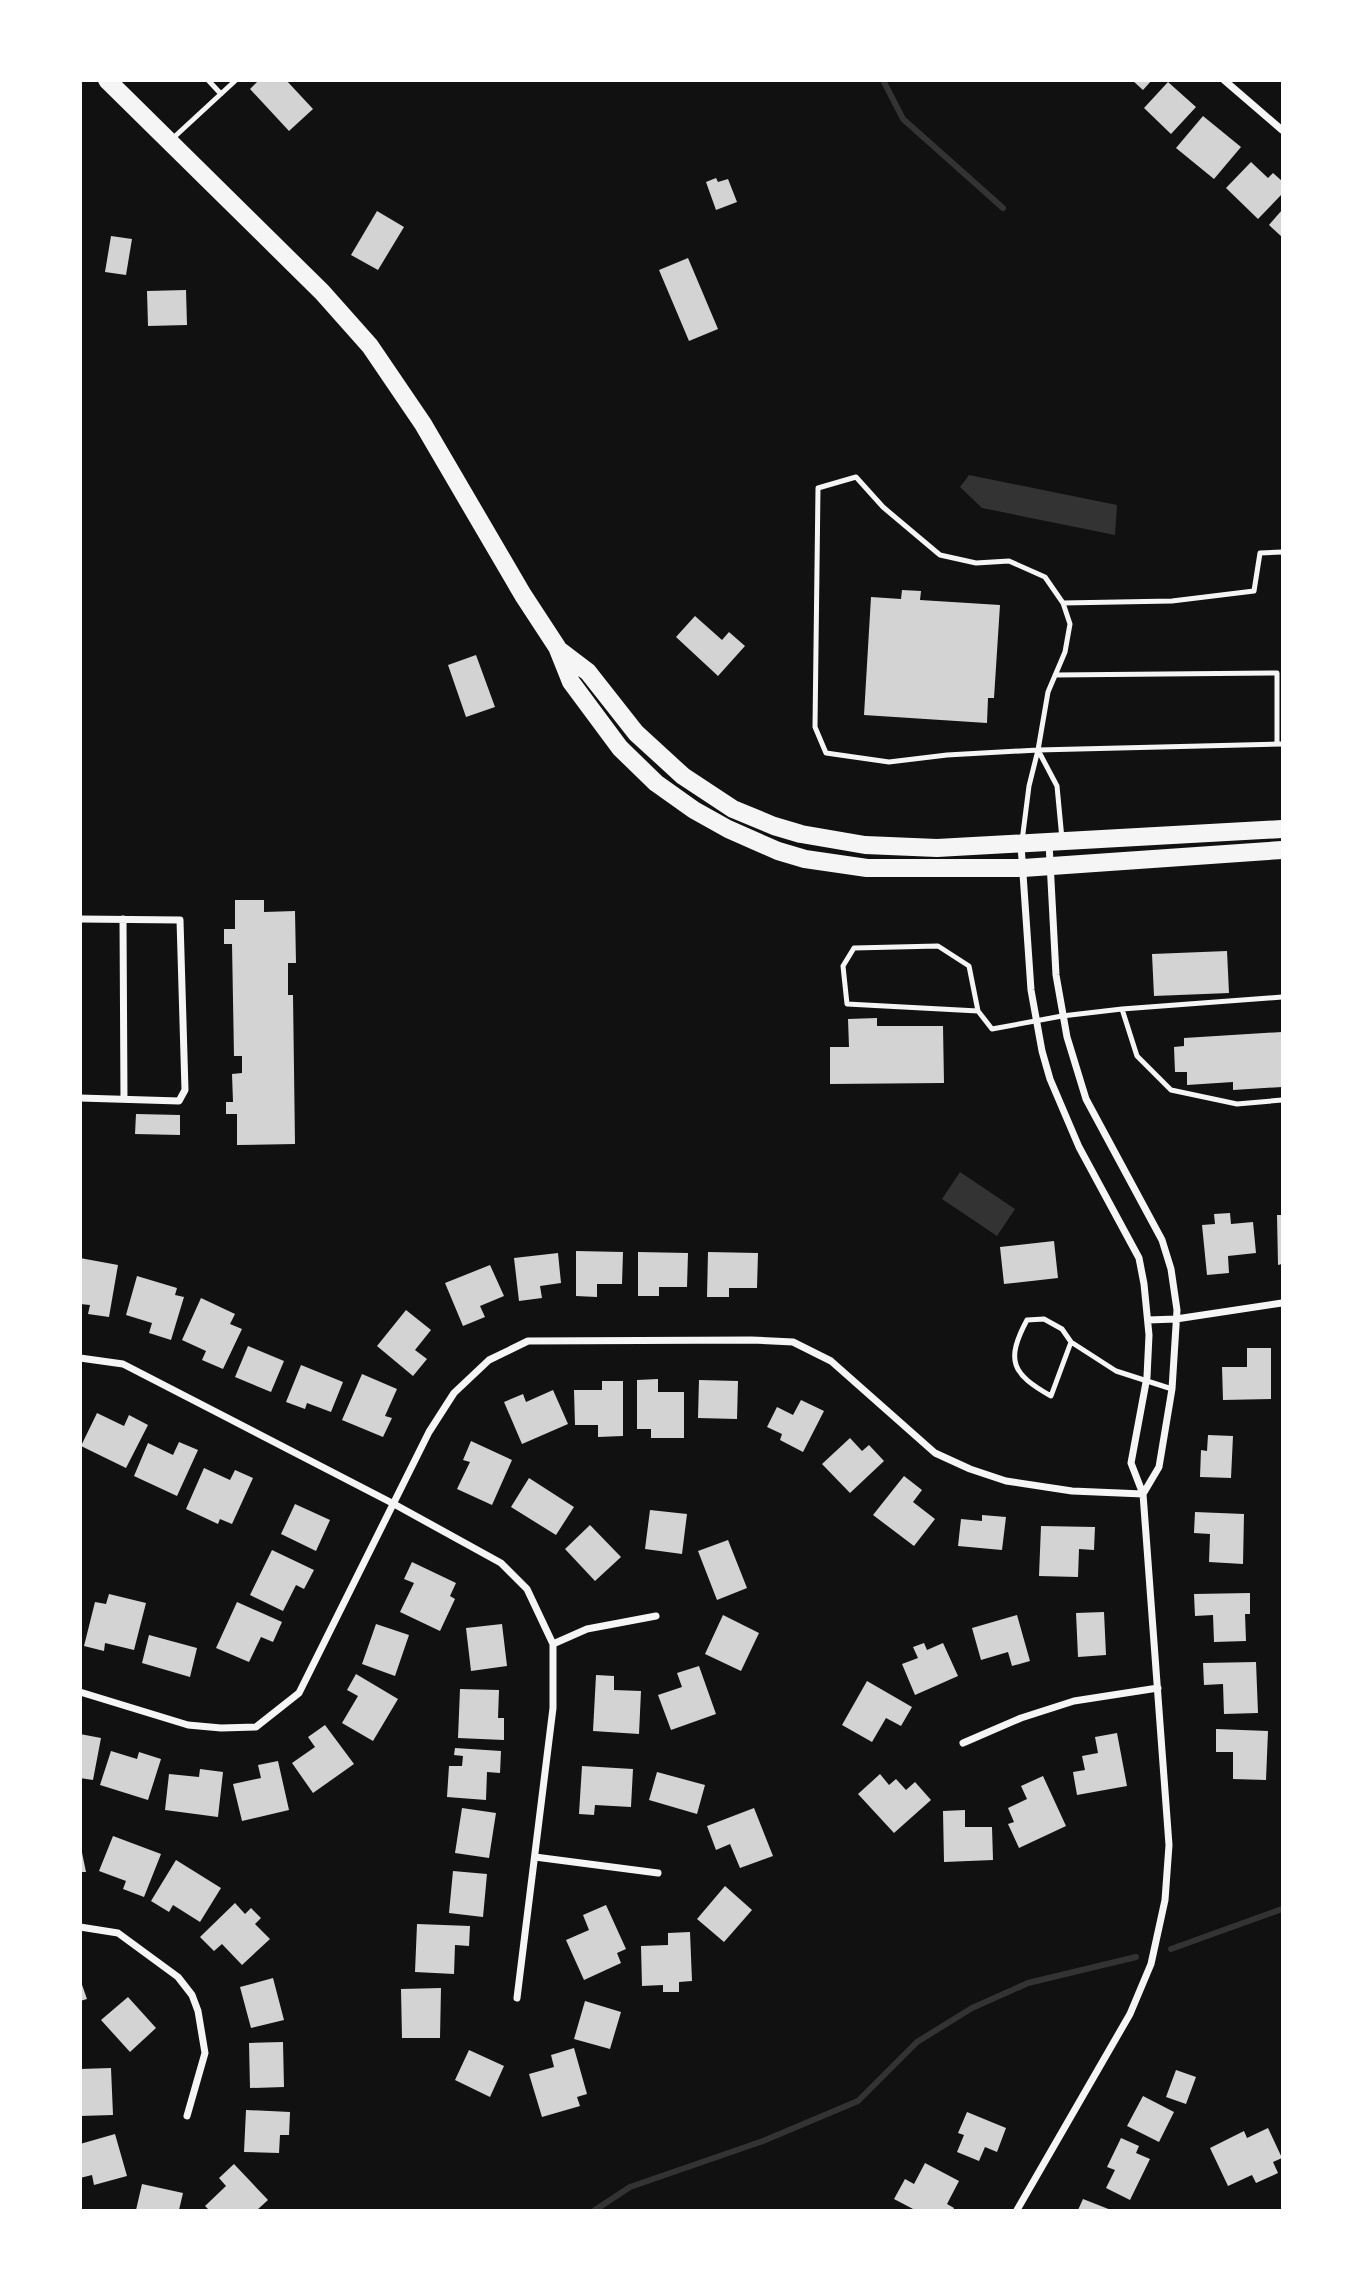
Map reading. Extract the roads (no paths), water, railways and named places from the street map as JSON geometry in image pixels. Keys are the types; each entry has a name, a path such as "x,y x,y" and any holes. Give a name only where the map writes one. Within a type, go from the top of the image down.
{"main road":[{"path":"107,80 322,292 370,346 423,424 556,647 571,682 620,748 656,783 728,829 778,851 867,869 1023,869 1283,850"},
{"path":"556,647 588,672 611,704 659,755 706,793 752,818 801,834 865,845 937,848 1283,829"}],"street":[{"path":"1224,80 1283,130"},
{"path":"1056,843 1050,867 1056,975 1062,1016 1086,1099 1161,1240 1171,1269 1176,1319 1172,1389 1159,1467 1143,1494"},
{"path":"1017,2210 1130,2014 1151,1964 1165,1900 1169,1845 1143,1494 1131,1463 1147,1380 1149,1335 1139,1258 1079,1147 1058,1101 1042,1051 1031,990 1021,845"},
{"path":"80,919 180,919 185,1090 179,1101 80,1098"},
{"path":"123,919 124,1099"},
{"path":"1148,1320 1176,1319 1283,1303"},
{"path":"80,1692 188,1725 256,1727 299,1693 429,1432 454,1393 489,1360 528,1341 793,1342 831,1361 935,1453 970,1469 1006,1481 1072,1491 1143,1494"},
{"path":"80,1358 123,1364 394,1504 501,1563 527,1589 553,1644 553,1709 517,1997"},
{"path":"553,1644 587,1629 656,1616"},
{"path":"963,1743 1021,1718 1074,1701 1158,1688"},
{"path":"535,1857 658,1873"},
{"path":"80,1927 118,1933 178,1977 192,1995 198,2011 205,2053 187,2116"}],"lane":[{"path":"208,80 221,94"},
{"path":"170,141 236,80"},
{"path":"1021,845 1029,786 1038,750 1048,692 1055,674 1065,652 1070,624 1063,603 1045,577 1009,561 976,563 940,555 883,507 856,477 818,488 815,727 826,753 889,762 947,755 1038,750 1280,744 1277,673 1055,674"},
{"path":"1063,603 1172,601 1254,591 1260,553 1283,552"},
{"path":"1038,750 1057,786 1056,843"},
{"path":"978,1011 846,1004 843,966 855,948 938,946 969,966 978,1011 992,1029 1062,1016 1122,1009 1283,997"},
{"path":"1122,1009 1137,1056 1171,1090 1237,1104 1283,1100"},
{"path":"1071,1342 1051,1396 1028,1383 1014,1362 1016,1341 1027,1320 1044,1319 1062,1329 1071,1342 1116,1371 1172,1389"}],"waterway":[{"path":"883,80 903,119 1003,208"},
{"path":"1171,1949 1282,1909"},
{"path":"595,2210 630,2187 763,2141 858,2101 917,2042 972,2008 1028,1983 1136,1957"}]}
